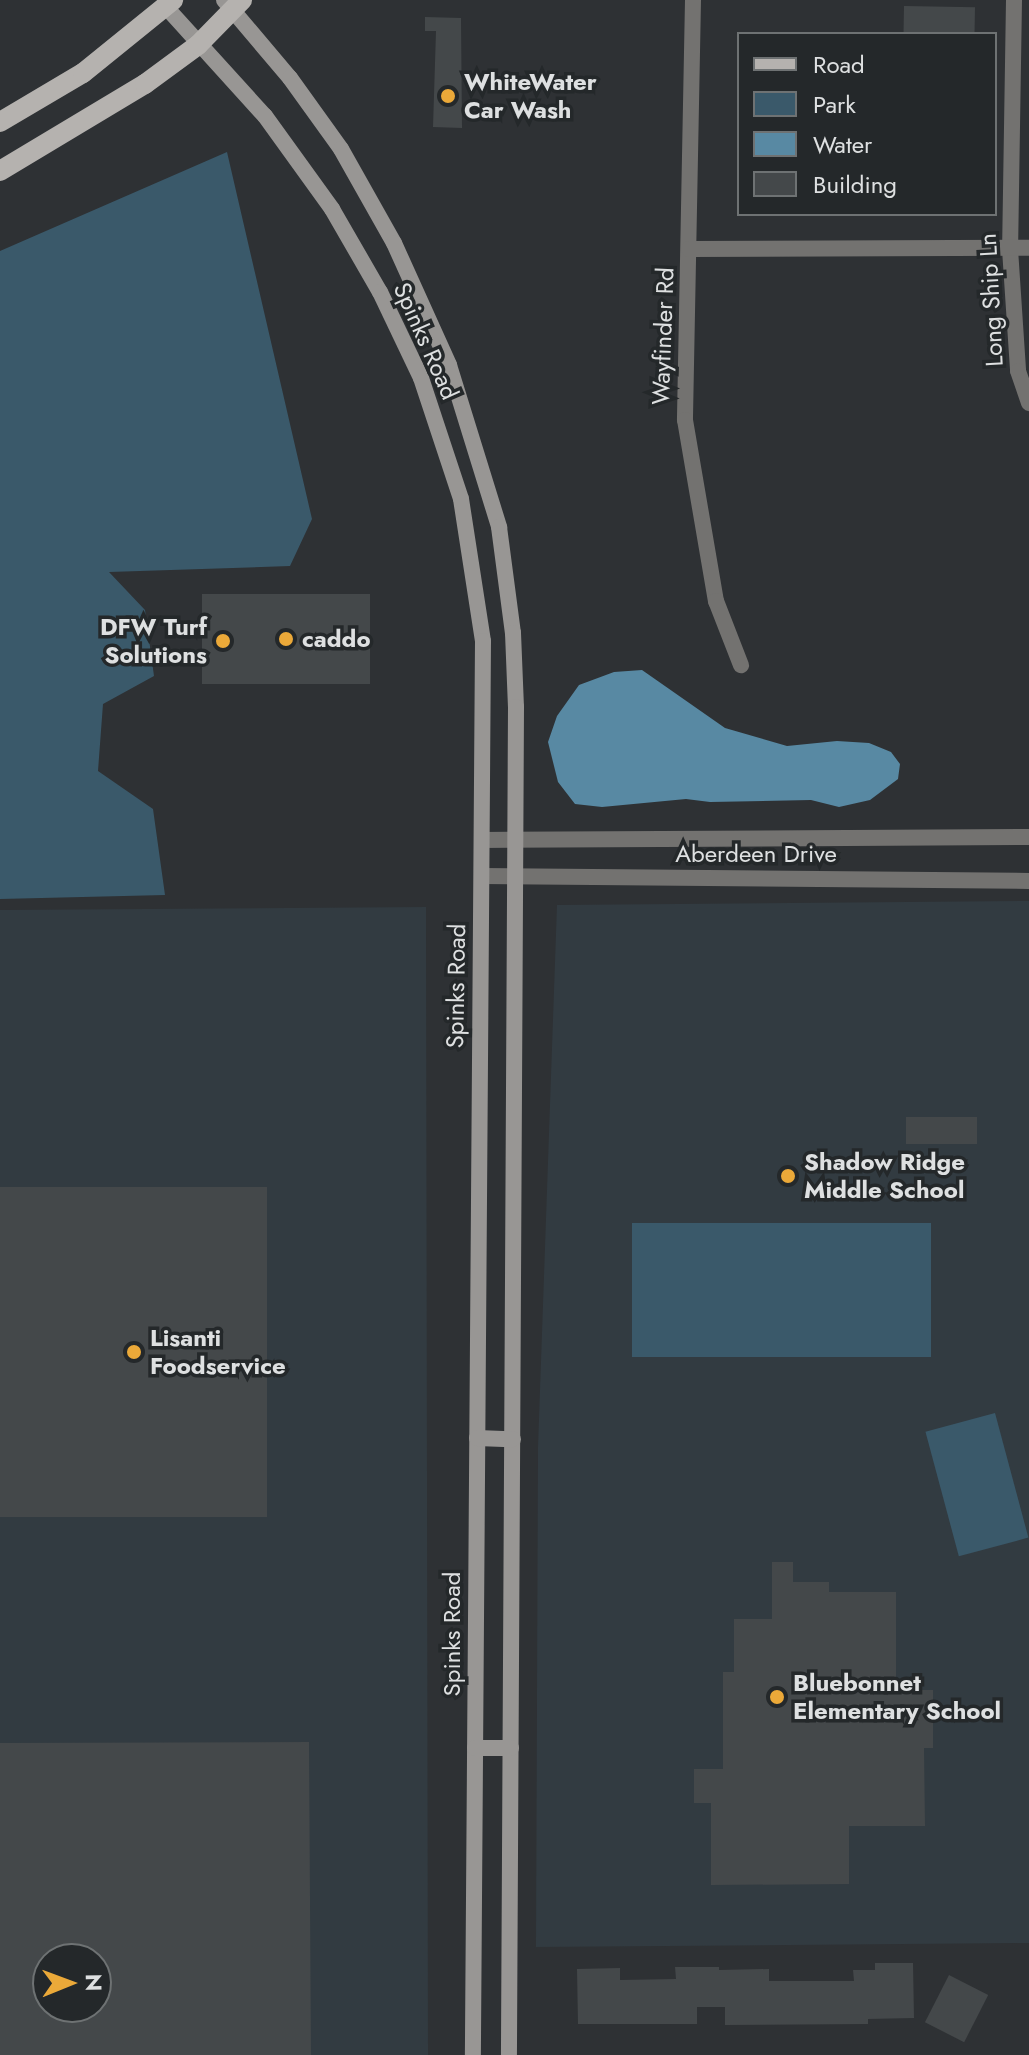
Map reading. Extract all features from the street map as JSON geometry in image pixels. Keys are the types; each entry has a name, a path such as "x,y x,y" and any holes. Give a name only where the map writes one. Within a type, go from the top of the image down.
{"main road":[{"name":"Spinks Road","path":"166,2 198,45 265,116 332,209 380,292 421,378 461,499 483,641 473,2055"},
{"path":"0,122 83,73 166,2"},
{"name":"Spinks Road","path":"233,3 341,149 394,243 449,365 475,441 501,542 513,633 516,840 509,2055"},
{"path":"0,171 48,145 198,45 233,3"},
{"path":"421,378 449,365"},
{"path":"477,1438 513,1439"},
{"path":"475,1748 511,1748"}],"street":[{"name":"Wayfinder Rd","path":"693,0 685,420 716,601 741,665"},
{"name":"Long Ship Ln","path":"1014,0 1010,249 1018,371 1029,403"},
{"path":"689,249 1029,248"},
{"name":"Aberdeen Drive","path":"482,840 1029,837"},
{"name":"Aberdeen Drive","path":"482,876 1029,881"}],"shaded area":[{"path":"1029,901 1029,1943 536,1947 538,1447 557,905"},
{"path":"426,907 428,2055 0,2055 0,910"}],"green space":[{"path":"227,152 312,519 290,566 109,572 145,610 154,676 103,704 98,771 153,809 165,895 0,899 0,251"},
{"path":"632,1223 931,1223 931,1357 632,1357"},
{"path":"995,1413 1028,1538 959,1556 925,1432"}],"water":[{"path":"642,670 725,728 787,746 837,741 869,743 891,752 900,764 898,779 870,800 839,807 811,800 710,802 686,799 602,807 575,804 558,782 548,742 557,716 579,685 614,672"}],"building":[{"path":"904,6 975,7 975,32 904,32"},
{"name":"WhiteWater Car Wash","path":"425,17 461,18 462,128 433,127 436,31 425,31"},
{"name":"caddo","path":"202,594 370,594 370,684 202,684"},
{"path":"906,1117 977,1117 977,1144 906,1144"},
{"name":"Lisanti Foodservice","path":"0,1187 267,1187 267,1517 0,1517"},
{"name":"Bluebonnet Elementary School","path":"772,1562 793,1562 793,1582 829,1582 829,1592 896,1592 896,1690 933,1690 933,1748 924,1748 925,1826 849,1826 849,1884 711,1885 711,1803 694,1803 694,1769 723,1769 723,1672 734,1672 734,1619 772,1619"},
{"path":"309,1742 311,2055 0,2055 0,1743"},
{"path":"875,1963 913,1963 914,2018 868,2019 868,2024 725,2025 725,2007 697,2007 697,2024 578,2024 577,1969 620,1968 620,1980 676,1979 675,1967 719,1967 719,1970 769,1969 769,1981 854,1981 853,1970 875,1970"},
{"path":"949,1975 988,1995 964,2042 925,2022"}],"place":[{"name":"WhiteWater Car Wash","path":"448,96"},
{"name":"caddo","path":"286,639"},
{"name":"DFW Turf Solutions","path":"223,641"},
{"name":"Shadow Ridge Middle School","path":"788,1176"},
{"name":"Lisanti Foodservice","path":"134,1352"},
{"name":"Bluebonnet Elementary School","path":"777,1697"}]}
